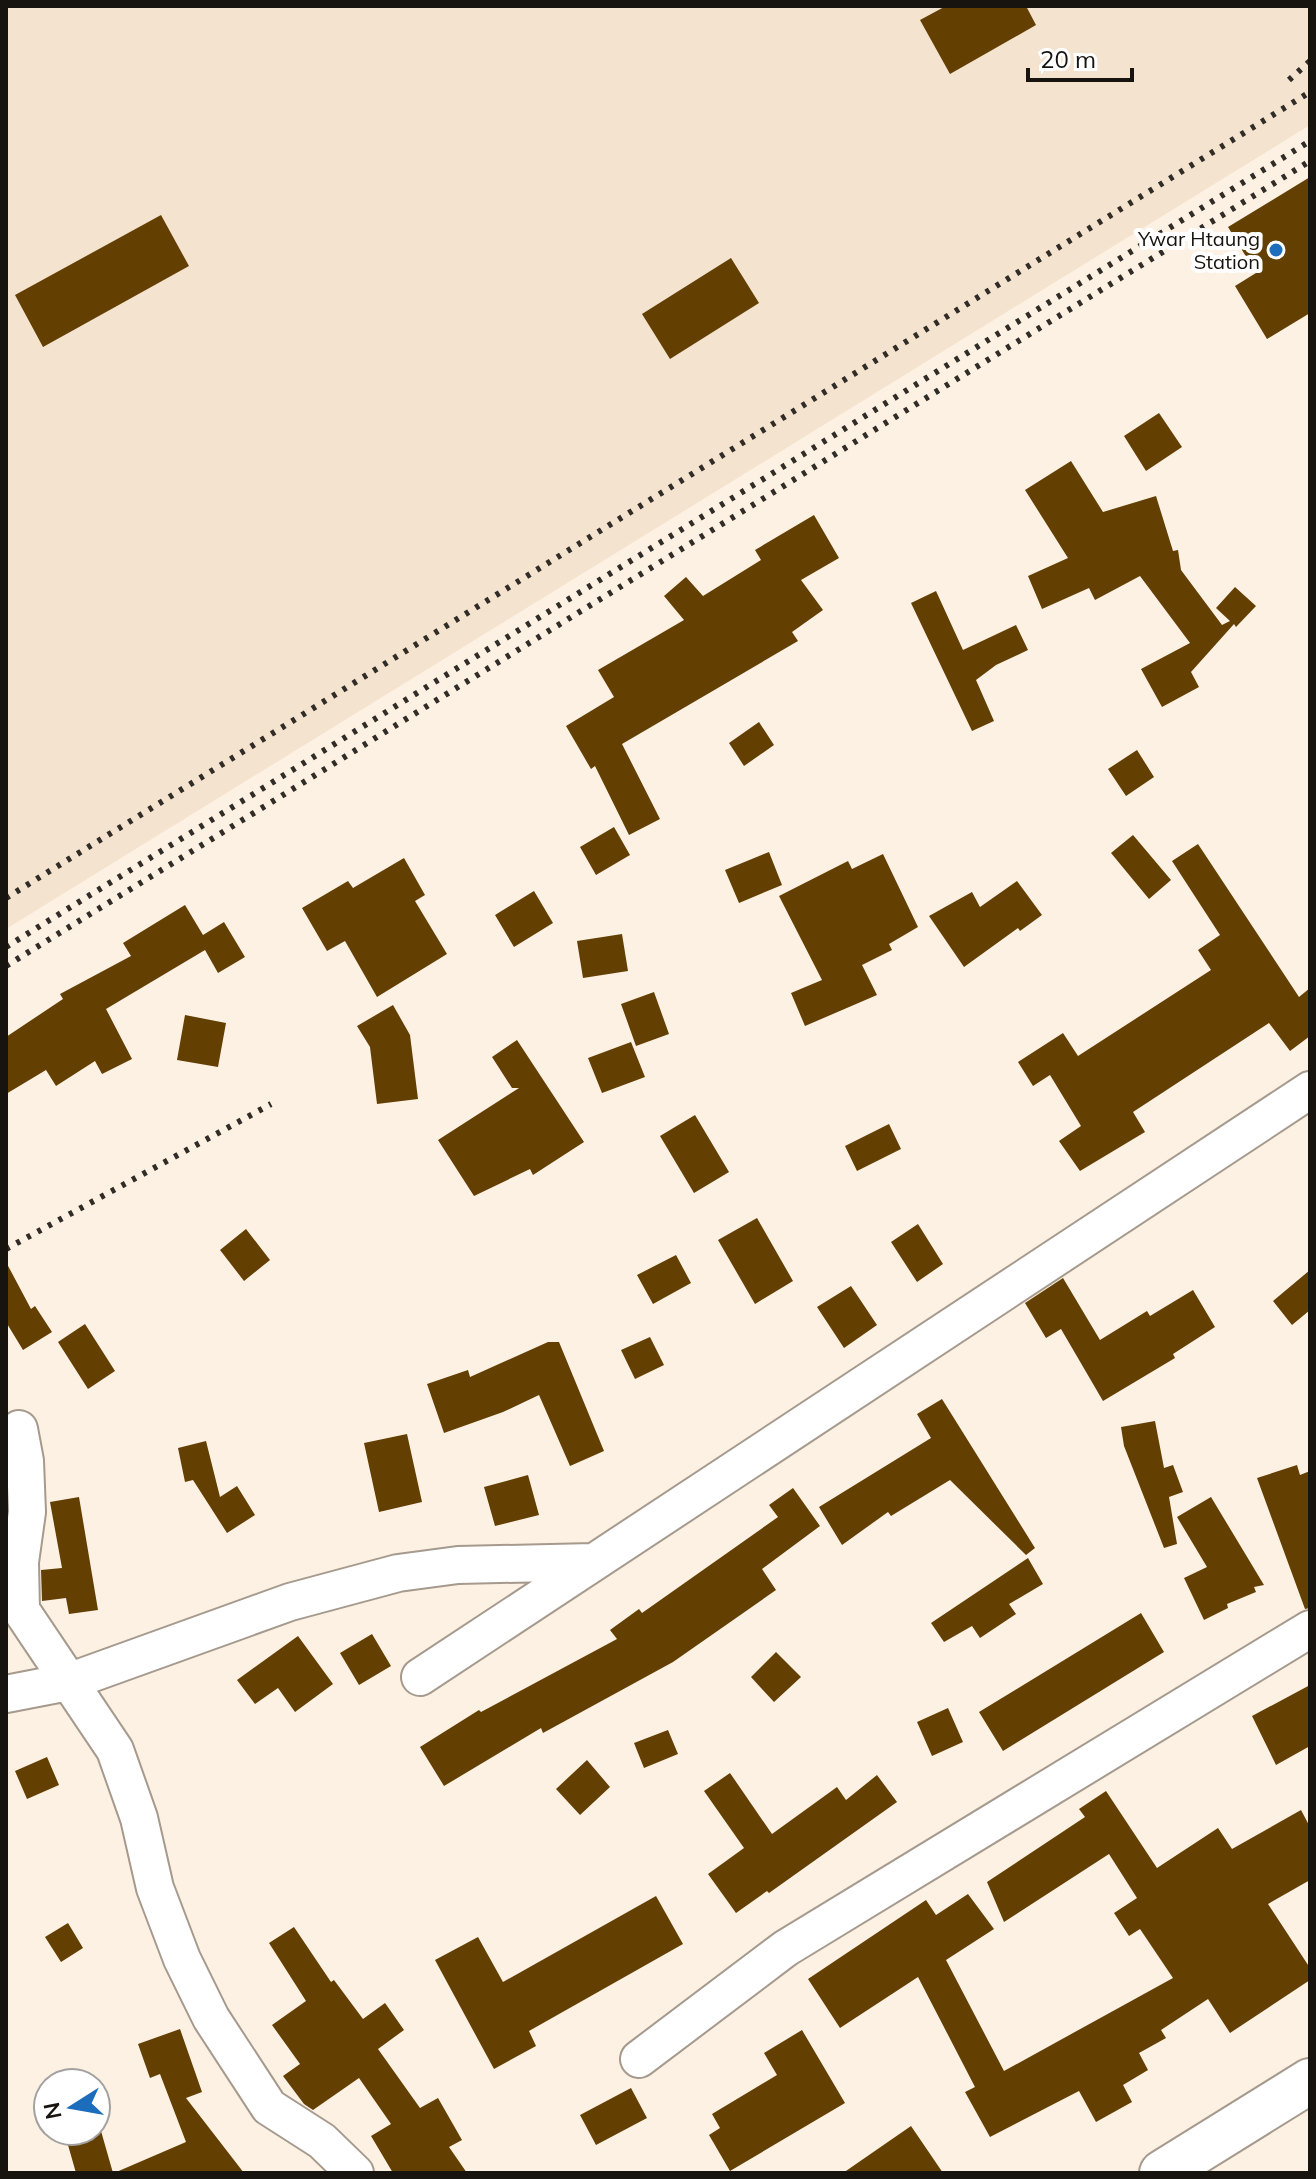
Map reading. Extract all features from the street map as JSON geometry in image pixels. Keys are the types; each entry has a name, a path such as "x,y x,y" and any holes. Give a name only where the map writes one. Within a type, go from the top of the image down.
{"street":[{"path":"420,1677 1310,1090"},
{"path":"19,1429 25,1461 27,1512 20,1562 21,1610 115,1750 139,1818 155,1888 182,1959 211,2018 269,2107 322,2141 355,2173"},
{"path":"6,1694 68,1682 290,1602 398,1573 458,1565 593,1562"},
{"path":"639,2059 786,1948 1310,1629"},
{"path":"1162,2173 1310,2081"}],"shaded area":[{"path":"6,6 1310,6 1310,125 6,929"}],"building":[{"path":"946,6 1026,6 1036,25 950,74 920,20"},
{"name":"Ywar Htaung Station","path":"1310,177 1310,313 1267,339 1235,286 1256,273 1228,227"},
{"path":"161,215 189,266 43,347 15,295"},
{"path":"731,258 759,303 670,359 642,314"},
{"path":"1159,413 1182,447 1146,471 1124,436"},
{"path":"1071,461 1103,512 1156,496 1173,551 1178,550 1181,570 1222,625 1230,621 1216,608 1235,587 1256,606 1236,627 1234,624 1191,672 1199,687 1162,707 1141,669 1190,643 1140,576 1095,600 1089,588 1042,609 1028,576 1068,558 1025,490"},
{"path":"814,515 839,558 801,580 823,610 792,632 798,641 622,744 660,819 629,835 595,766 591,769 566,726 614,697 598,670 684,620 664,596 686,577 703,596 761,560 755,550"},
{"path":"936,591 963,650 1016,625 1028,650 996,665 976,680 994,721 972,731 911,603"},
{"path":"759,722 774,745 744,766 729,743"},
{"path":"1137,750 1154,777 1126,796 1108,769"},
{"path":"614,827 630,855 596,875 580,847"},
{"path":"1133,835 1171,880 1149,899 1111,853"},
{"path":"1198,844 1299,997 1310,988 1310,1036 1290,1051 1269,1023 1133,1112 1145,1132 1080,1171 1059,1141 1081,1126 1050,1075 1033,1086 1018,1062 1063,1033 1078,1056 1211,970 1198,950 1220,935 1172,861"},
{"path":"769,852 782,885 739,903 725,870"},
{"path":"883,854 918,927 889,944 892,950 862,965 877,995 805,1026 791,993 822,980 779,896 848,861 852,869"},
{"path":"404,858 425,895 415,901 447,954 377,997 345,941 327,951 302,908 348,881 353,888"},
{"path":"1017,881 1042,915 1020,931 1018,928 964,967 929,916 972,892 980,907"},
{"path":"534,891 553,923 514,947 495,915"},
{"path":"185,905 203,935 224,922 245,957 218,973 205,950 106,1009 132,1059 102,1074 95,1061 56,1086 46,1070 6,1094 6,1037 63,999 60,994 131,956 123,943"},
{"path":"622,934 628,971 583,978 577,941"},
{"path":"654,992 669,1034 636,1046 621,1004"},
{"path":"393,1005 410,1035 418,1099 377,1104 370,1047 357,1026"},
{"path":"185,1015 226,1023 218,1067 177,1060"},
{"path":"517,1040 584,1142 533,1175 530,1169 474,1196 438,1140 519,1088 512,1088 492,1057"},
{"path":"631,1042 645,1077 602,1093 588,1058"},
{"path":"695,1115 729,1172 694,1193 660,1136"},
{"path":"889,1124 901,1149 857,1171 845,1146"},
{"path":"757,1218 793,1281 755,1304 718,1240"},
{"path":"918,1224 943,1264 917,1282 891,1242"},
{"path":"246,1229 270,1260 244,1281 220,1250"},
{"path":"676,1255 691,1283 653,1304 637,1275"},
{"path":"6,1262 31,1309 35,1306 52,1332 23,1350 6,1322"},
{"path":"1310,1270 1310,1310 1292,1325 1273,1301"},
{"path":"1063,1278 1100,1340 1147,1311 1150,1316 1193,1290 1215,1327 1173,1354 1175,1358 1103,1401 1061,1329 1046,1338 1025,1303"},
{"path":"851,1286 877,1325 844,1348 817,1307"},
{"path":"85,1324 115,1371 88,1389 58,1342"},
{"path":"650,1337 664,1365 635,1379 621,1350"},
{"path":"548,1342 559,1342 604,1451 570,1466 539,1395 503,1412 444,1433 427,1384 468,1370 470,1377"},
{"path":"942,1399 1035,1548 1026,1555 950,1480 891,1516 888,1512 842,1545 819,1507 931,1438 917,1414"},
{"path":"1155,1421 1164,1468 1173,1465 1183,1492 1169,1497 1177,1544 1164,1548 1124,1446 1121,1427"},
{"path":"407,1434 422,1502 379,1512 364,1443"},
{"path":"206,1441 220,1497 237,1486 255,1515 227,1533 193,1480 185,1482 178,1448"},
{"path":"1297,1465 1300,1475 1310,1471 1310,1608 1305,1609 1257,1478"},
{"path":"528,1475 539,1515 495,1526 484,1487"},
{"path":"793,1488 820,1526 762,1569 776,1590 673,1662 543,1733 541,1728 444,1786 420,1747 479,1710 481,1712 617,1639 610,1630 639,1609 642,1613 778,1517 769,1505"},
{"path":"79,1497 98,1610 69,1614 66,1598 42,1601 41,1570 62,1568 50,1502"},
{"path":"1211,1497 1264,1585 1254,1587 1256,1592 1227,1604 1228,1608 1204,1620 1184,1578 1207,1567 1177,1517"},
{"path":"1028,1558 1043,1584 1009,1604 1016,1614 980,1638 972,1626 944,1642 931,1623"},
{"path":"1141,1613 1164,1652 1003,1751 979,1712"},
{"path":"372,1634 391,1666 359,1685 340,1653"},
{"path":"298,1636 333,1684 295,1712 278,1688 255,1704 237,1680"},
{"path":"776,1652 801,1677 774,1702 751,1677"},
{"path":"1310,1685 1310,1746 1276,1765 1252,1716"},
{"path":"948,1708 963,1742 932,1756 917,1722"},
{"path":"668,1730 678,1754 644,1768 634,1743"},
{"path":"47,1757 59,1785 27,1799 15,1771"},
{"path":"587,1760 610,1787 580,1815 556,1789"},
{"path":"730,1773 772,1834 837,1787 846,1800 877,1775 897,1802 736,1913 708,1874 744,1848 704,1791"},
{"path":"1106,1791 1157,1868 1218,1828 1232,1849 1301,1810 1310,1827 1310,1880 1268,1904 1310,1968 1310,1980 1230,2033 1208,1999 1161,2030 1166,2038 1139,2053 1148,2070 1123,2085 1132,2102 1096,2122 1079,2091 990,2137 965,2092 975,2087 918,1977 840,2028 808,1979 926,1900 936,1915 968,1894 994,1929 946,1960 1004,2071 1173,1978 1140,1929 1129,1936 1114,1913 1137,1898 1109,1854 1004,1922 987,1882 1085,1817 1079,1809"},
{"path":"656,1896 683,1944 529,2031 536,2046 494,2069 435,1960 478,1937 503,1982"},
{"path":"68,1923 83,1948 61,1962 45,1937"},
{"path":"294,1927 331,1982 334,1980 363,2019 385,2003 404,2030 378,2049 420,2108 438,2098 462,2140 449,2147 467,2173 393,2173 371,2136 391,2124 359,2078 313,2110 304,2104 283,2076 300,2064 272,2025 306,2001 269,1943"},
{"path":"180,2029 202,2092 186,2098 244,2173 114,2173 186,2142 160,2074 150,2078 138,2044"},
{"path":"802,2030 845,2103 730,2171 709,2135 720,2128 712,2114 777,2075 764,2053"},
{"path":"631,2088 647,2118 596,2145 580,2115"},
{"path":"911,2126 943,2173 843,2173"},
{"path":"69,2147 106,2147 113,2173 76,2173"}],"railway":[{"path":"1289,80 1310,61"},
{"path":"6,898 1310,92"},
{"path":"6,947 1310,141"},
{"path":"6,966 1310,161"},
{"path":"6,1249 271,1104"}],"place":[{"name":"Ywar Htaung Station","path":"1276,250"}]}
